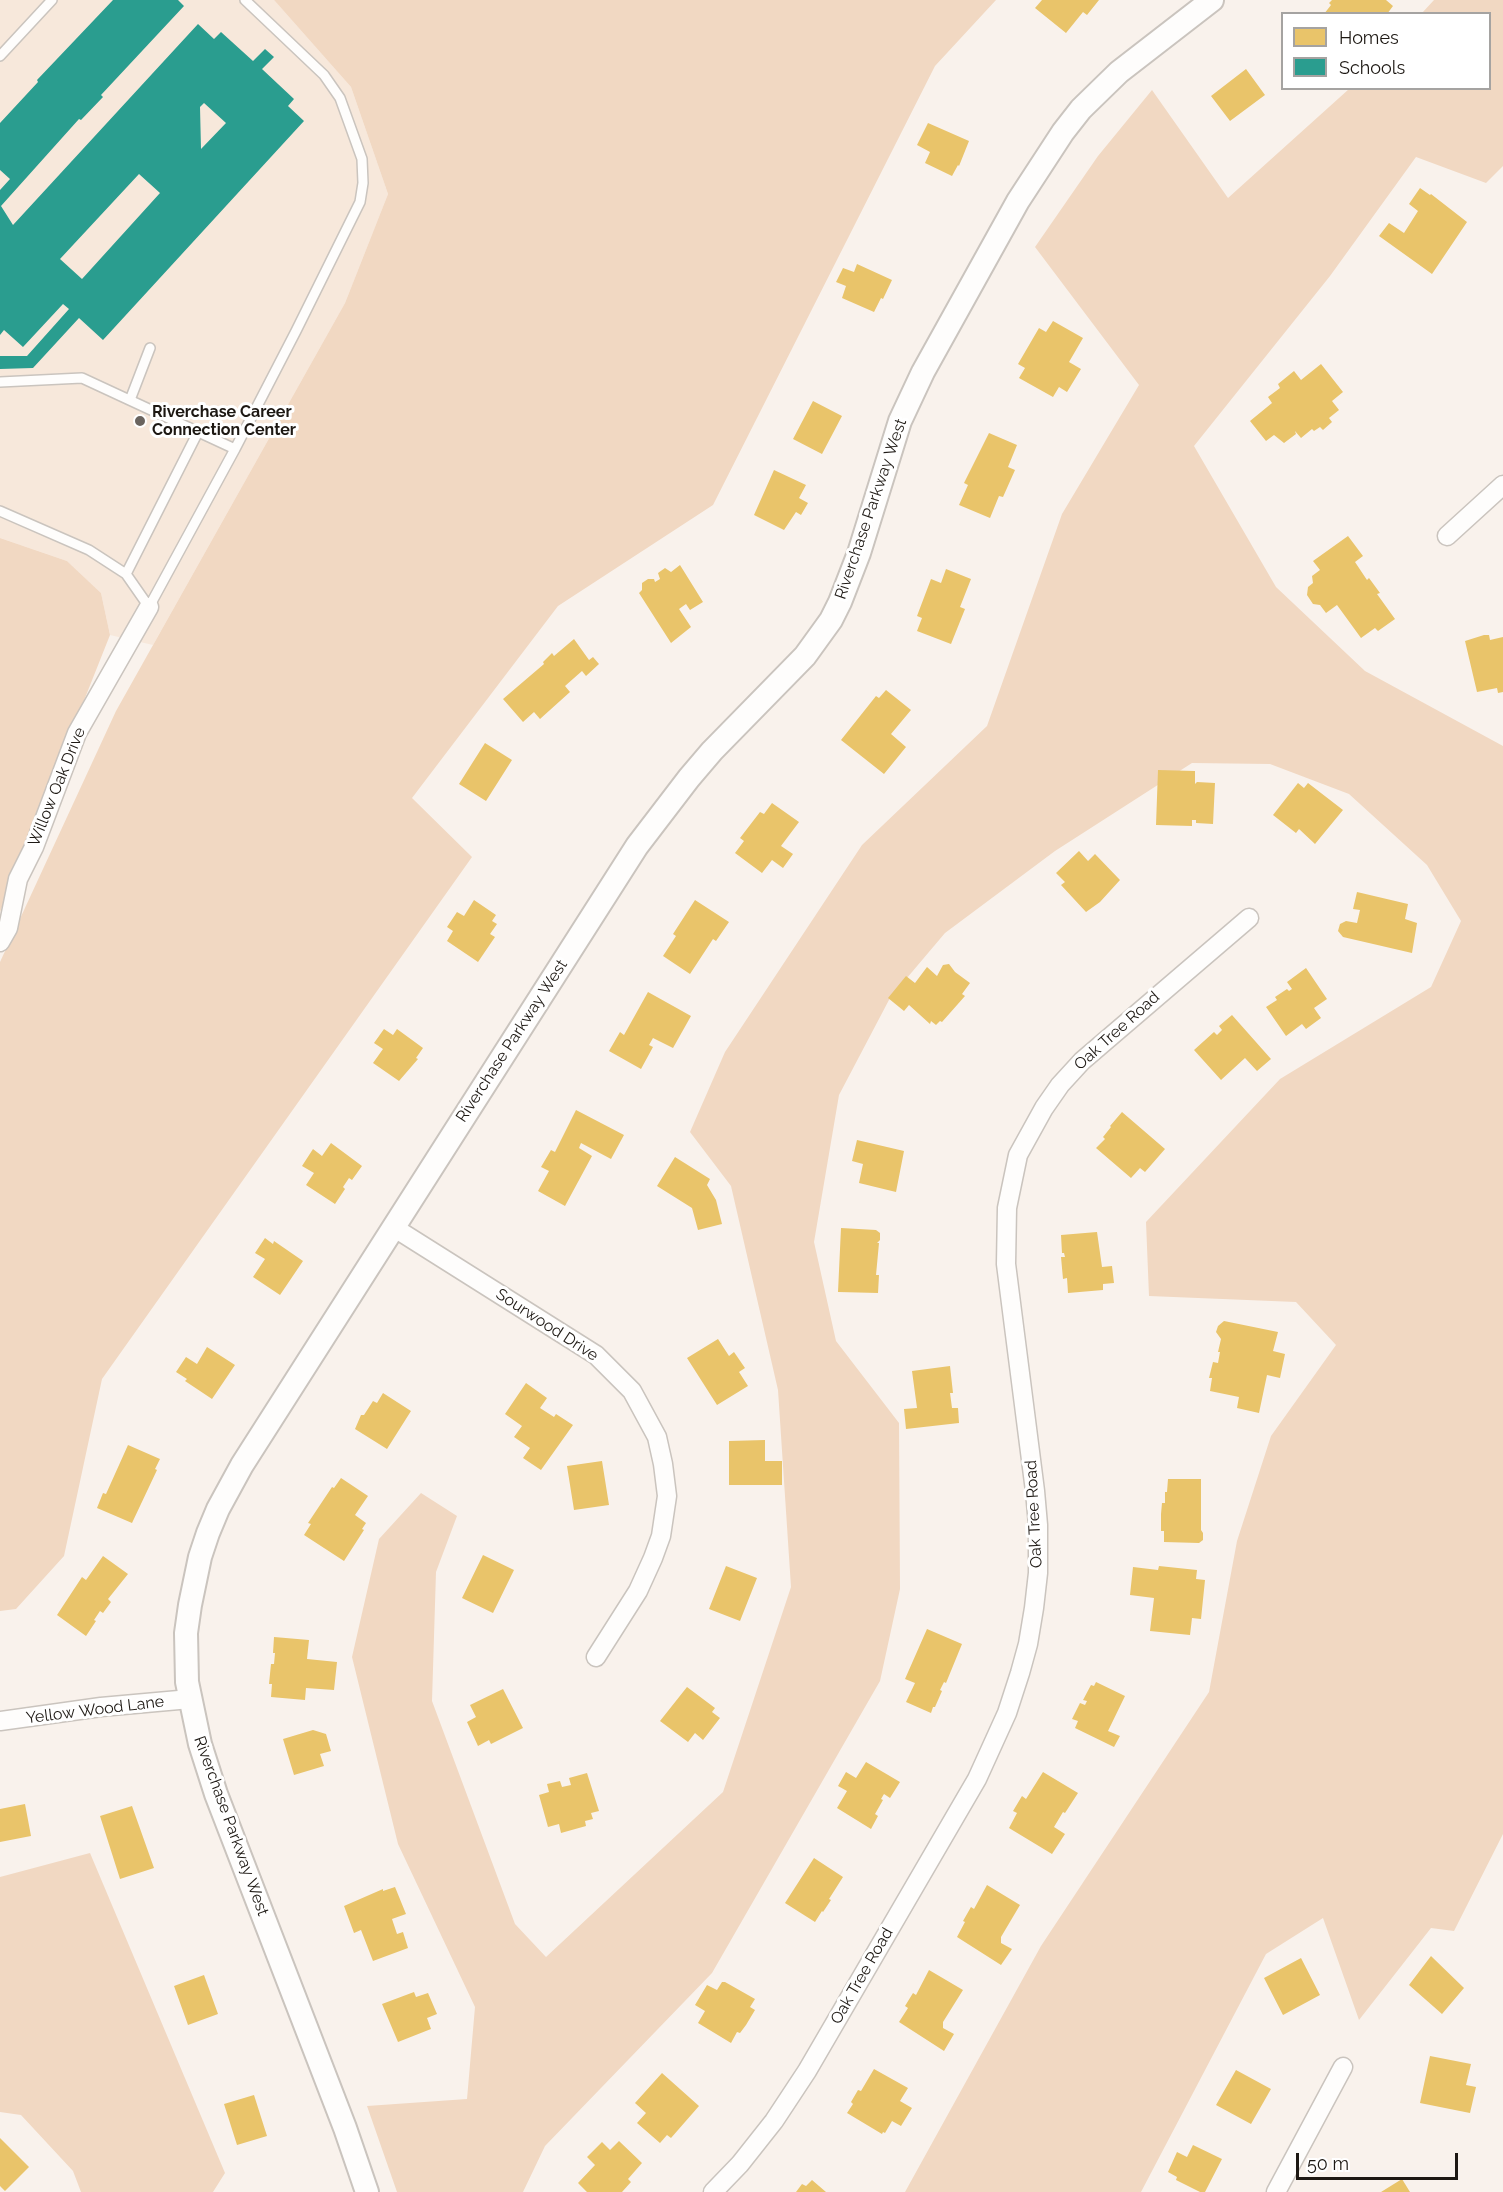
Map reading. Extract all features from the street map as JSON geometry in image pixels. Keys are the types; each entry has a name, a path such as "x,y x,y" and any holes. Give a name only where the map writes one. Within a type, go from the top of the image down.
{"street":[{"name":"Riverchase Parkway West","path":"368,2192 216,1794 200,1744 190,1699 187,1682 186,1633 190,1605 200,1557 218,1509 242,1465 637,846 712,750 805,656 831,620 859,553 890,448 914,392 1018,201 1063,132 1081,109 1119,72 1212,0"},
{"path":"1448,536 1503,485"},
{"name":"Willow Oak Drive","path":"0,942 8,928 18,879 34,847 77,733 149,608"},
{"name":"Oak Tree Road","path":"713,2192 740,2164 774,2121 807,2071 977,1779 1007,1713 1020,1673 1034,1608 1038,1573 1038,1526 1006,1264 1007,1208 1018,1155 1044,1108 1060,1085 1082,1061 1249,918"},
{"name":"Sourwood Drive","path":"393,1227 596,1355 632,1391 657,1437 667,1496 661,1536 638,1591 596,1657"},
{"name":"Yellow Wood Lane","path":"0,1721 101,1707 190,1699"},
{"path":"1276,2192 1343,2067"}],"lane":[{"path":"0,56 52,0"},
{"path":"0,511 89,550 126,574 149,608 235,449 360,202 363,183 362,159 340,98 324,75 245,0"},
{"path":"130,400 150,348"},
{"path":"0,382 82,378 235,449"},
{"path":"126,574 198,432"}],"shaded area":[{"name":"Riverchase Career Connection Center","path":"0,0 274,0 351,87 388,194 345,303 153,645 110,635 101,593 67,561 0,538"},
{"path":"274,0 996,0 935,66 713,505 558,606 412,798 472,857 102,1379 64,1556 16,1609 0,1611 0,962 116,711 345,303 388,194 351,87"},
{"path":"1434,0 1503,0 1503,166 1486,183 1416,157 1330,276 1194,446 1276,587 1365,671 1503,746 1503,1834 1454,1931 1431,1928 1359,2020 1323,1918 1266,1954 1141,2192 905,2192 1041,1946 1209,1692 1237,1541 1271,1436 1336,1345 1296,1302 1149,1296 1146,1222 1280,1079 1431,987 1461,921 1427,865 1349,794 1270,764 1192,763 1055,851 945,933 890,998 839,1095 814,1242 836,1341 899,1423 900,1589 880,1681 712,1973 545,2146 523,2192 397,2192 367,2106 467,2099 475,2007 398,1844 352,1657 379,1539 421,1493 457,1516 436,1572 432,1701 515,1924 546,1957 723,1792 791,1587 778,1390 731,1186 690,1132 725,1052 862,845 987,726 1062,514 1139,385 1035,247 1098,156 1152,90 1228,198 1348,90 1491,90 1491,12 1423,12"},
{"path":"0,538 67,561 101,593 110,635 0,912"},
{"path":"90,1853 225,2173 213,2192 81,2192 73,2171 21,2115 0,2112 0,1877"}],"building: Homes":[{"path":"1042,0 1099,0 1087,15 1083,12 1066,33 1035,8"},
{"path":"1332,0 1386,0 1393,6 1388,12 1326,12 1331,5 1329,3"},
{"path":"1246,69 1265,95 1230,121 1211,96"},
{"path":"928,123 969,141 959,166 952,176 925,163 930,152 917,145"},
{"path":"1420,188 1467,222 1432,274 1379,236 1389,223 1404,233 1418,211 1409,204"},
{"path":"857,264 892,280 874,312 842,298 846,286 836,282 843,268 854,272"},
{"path":"1053,321 1083,338 1069,362 1081,369 1067,392 1059,387 1053,397 1019,378 1025,368 1018,364 1039,328 1046,332"},
{"path":"1321,364 1343,392 1332,401 1339,410 1329,418 1332,422 1323,430 1320,427 1314,431 1312,429 1301,438 1295,431 1296,434 1284,443 1274,435 1266,441 1250,421 1272,403 1268,397 1280,388 1278,384 1294,371 1301,380"},
{"path":"813,401 842,416 822,454 793,439"},
{"path":"989,433 1017,445 1008,467 1015,470 1003,497 999,496 990,518 959,505 968,485 964,483"},
{"path":"774,470 806,485 799,498 808,503 801,515 796,512 784,530 754,515"},
{"path":"1348,536 1363,556 1355,562 1367,580 1369,578 1380,593 1377,594 1395,619 1378,631 1375,628 1361,638 1337,605 1326,613 1320,605 1313,604 1307,595 1308,587 1313,583 1312,576 1320,570 1313,561"},
{"path":"680,565 703,602 690,610 686,604 679,609 691,627 671,643 639,593 642,590 642,583 648,579 654,579 655,582 660,579 658,573 665,568 671,572"},
{"path":"946,569 971,579 960,607 965,609 951,644 917,631 922,618 917,616 931,579 941,583"},
{"path":"1489,635 1490,640 1503,637 1503,692 1498,693 1497,688 1477,692 1465,641"},
{"path":"574,639 589,660 593,657 599,664 586,676 582,671 565,686 570,692 540,719 534,712 523,722 503,699 544,664 543,662 552,653 554,656"},
{"path":"886,690 911,710 891,734 906,747 884,774 841,740 876,696 879,698"},
{"path":"485,743 512,760 486,801 459,784"},
{"path":"1158,770 1195,771 1195,784 1197,782 1215,783 1213,824 1196,823 1196,820 1192,820 1192,826 1156,825"},
{"path":"1298,783 1304,788 1308,783 1343,810 1315,844 1299,829 1296,833 1273,815"},
{"path":"772,803 799,822 781,846 793,854 783,868 772,860 762,873 735,853 744,841 740,838 760,812 764,814"},
{"path":"1079,851 1088,861 1095,854 1120,880 1100,902 1086,912 1061,885 1065,882 1056,873"},
{"path":"1357,892 1408,904 1405,919 1417,923 1412,953 1343,937 1338,931 1340,924 1346,921 1357,923 1360,910 1353,909"},
{"path":"474,900 496,915 492,921 497,924 490,934 495,937 478,962 447,941 453,931 447,927 457,912 464,916"},
{"path":"695,900 729,922 716,941 713,939 690,974 663,956 676,936 673,934"},
{"path":"949,964 955,972 970,983 962,994 965,996 942,1022 936,1025 931,1021 930,1024 909,1005 904,1011 888,998 906,976 915,983 927,967 937,976 943,965"},
{"path":"1306,968 1327,999 1314,1008 1321,1018 1306,1029 1302,1024 1286,1036 1266,1007 1277,1000 1275,997 1287,989 1289,991 1292,989 1287,982"},
{"path":"648,992 691,1016 673,1048 653,1038 649,1045 653,1047 641,1069 609,1051 620,1032 624,1035"},
{"path":"1232,1015 1271,1059 1257,1071 1245,1058 1221,1080 1194,1050 1214,1032 1217,1035 1222,1030 1219,1026"},
{"path":"384,1029 393,1035 397,1029 423,1048 416,1058 418,1059 399,1081 373,1063 383,1049 374,1043"},
{"path":"576,1110 624,1135 611,1159 581,1143 579,1148 592,1156 565,1206 538,1191 549,1171 541,1167 551,1150 555,1152"},
{"path":"1122,1112 1165,1149 1145,1172 1140,1168 1131,1178 1096,1148 1105,1139 1103,1137"},
{"path":"857,1140 904,1151 896,1192 859,1183 863,1164 852,1161"},
{"path":"331,1143 362,1166 352,1180 349,1178 335,1204 306,1185 314,1173 302,1166 313,1149 322,1156"},
{"path":"675,1157 710,1179 707,1185 716,1200 722,1224 698,1230 692,1208 657,1186"},
{"path":"841,1228 876,1230 880,1233 880,1240 877,1243 879,1243 876,1275 879,1275 878,1293 838,1292"},
{"path":"1097,1232 1102,1267 1112,1266 1114,1283 1103,1284 1103,1290 1068,1293 1067,1278 1063,1279 1061,1257 1065,1257 1062,1253 1061,1235"},
{"path":"265,1238 273,1244 274,1241 303,1261 280,1295 253,1277 265,1259 255,1253"},
{"path":"1224,1321 1278,1332 1273,1351 1285,1354 1280,1378 1267,1375 1259,1413 1237,1408 1239,1397 1210,1391 1212,1378 1209,1378 1213,1362 1218,1363 1220,1352 1218,1352 1221,1339 1216,1332 1218,1326"},
{"path":"718,1339 729,1356 734,1352 745,1368 739,1372 748,1386 717,1405 687,1358"},
{"path":"207,1347 235,1365 212,1399 185,1381 187,1379 176,1372 186,1357 197,1364"},
{"path":"950,1366 952,1408 958,1408 959,1423 906,1429 904,1409 917,1408 912,1371"},
{"path":"526,1383 547,1398 540,1408 554,1417 556,1414 573,1425 541,1470 523,1458 530,1448 514,1437 522,1426 505,1414"},
{"path":"383,1393 411,1411 387,1449 355,1429 361,1415 364,1415 373,1401 377,1403"},
{"path":"765,1440 765,1461 782,1461 782,1485 729,1485 729,1441"},
{"path":"128,1445 160,1459 132,1523 97,1508 103,1493 106,1494"},
{"path":"602,1461 609,1505 574,1510 567,1466"},
{"path":"341,1478 368,1496 355,1515 366,1523 362,1529 364,1530 344,1561 304,1535 311,1524 308,1523 332,1487 334,1488"},
{"path":"1168,1479 1201,1479 1203,1540 1199,1543 1164,1542 1164,1531 1161,1531 1161,1514"},
{"path":"483,1555 514,1570 493,1613 462,1598"},
{"path":"103,1556 128,1574 108,1599 111,1602 103,1613 100,1611 86,1636 57,1615 82,1577 86,1580"},
{"path":"726,1566 757,1578 740,1621 709,1609"},
{"path":"1159,1566 1197,1570 1196,1579 1205,1580 1201,1619 1192,1618 1190,1635 1150,1631 1154,1598 1130,1595 1133,1567 1158,1570"},
{"path":"927,1629 962,1644 931,1713 906,1702 915,1683 905,1679"},
{"path":"274,1637 309,1640 307,1659 337,1662 334,1690 306,1688 305,1700 271,1697 272,1684 269,1684 271,1664 274,1664"},
{"path":"1096,1682 1125,1696 1108,1731 1120,1736 1114,1747 1075,1728 1078,1721 1072,1719 1080,1703 1085,1705 1087,1701 1083,1700 1091,1685 1094,1686"},
{"path":"687,1687 715,1708 712,1712 720,1718 703,1740 695,1733 688,1742 660,1721"},
{"path":"503,1689 523,1728 491,1744 489,1740 478,1746 467,1722 476,1717 470,1705"},
{"path":"313,1730 326,1734 331,1751 320,1754 324,1766 294,1775 283,1739"},
{"path":"866,1762 900,1782 890,1798 884,1794 875,1814 878,1816 871,1829 837,1808 847,1791 838,1786 846,1772 856,1778"},
{"path":"1043,1772 1078,1793 1054,1827 1065,1834 1052,1854 1009,1828 1017,1813 1013,1811 1022,1796 1026,1799"},
{"path":"587,1773 599,1811 591,1813 593,1819 585,1821 586,1826 561,1833 559,1824 548,1827 539,1795 549,1792 547,1784 560,1781 562,1787 571,1785 569,1778"},
{"path":"25,1804 31,1836 0,1842 0,1809"},
{"path":"132,1806 154,1868 120,1879 100,1816"},
{"path":"814,1858 843,1877 829,1899 831,1900 815,1922 785,1903"},
{"path":"987,1885 1020,1905 1001,1937 1001,1943 1012,1949 1001,1965 957,1937 971,1907 974,1909"},
{"path":"395,1887 406,1914 392,1919 397,1934 403,1932 408,1948 373,1961 361,1930 354,1933 344,1906 383,1889 383,1891"},
{"path":"1431,1956 1464,1988 1442,2014 1409,1985"},
{"path":"1301,1958 1320,1995 1283,2015 1264,1978"},
{"path":"929,1970 963,1990 943,2022 943,2028 954,2034 944,2051 899,2022 908,2008 905,2006 913,1993 916,1995"},
{"path":"204,1975 218,2014 188,2025 174,1986"},
{"path":"722,1982 755,1999 750,2007 755,2010 731,2043 698,2023 705,2011 695,2005 707,1985 717,1990"},
{"path":"414,1992 416,1997 428,1993 437,2014 427,2018 431,2029 398,2042 382,2004"},
{"path":"1430,2056 1471,2064 1466,2085 1476,2087 1470,2113 1420,2103"},
{"path":"874,2069 908,2088 900,2101 912,2108 901,2126 892,2121 882,2134 847,2113 858,2090 861,2091"},
{"path":"1236,2070 1271,2089 1251,2124 1216,2105"},
{"path":"662,2073 699,2106 671,2138 667,2135 660,2143 637,2123 646,2113 635,2103"},
{"path":"254,2095 267,2136 237,2145 224,2104"},
{"path":"0,2138 29,2167 5,2191 0,2186"},
{"path":"619,2141 642,2163 628,2179 631,2182 622,2192 587,2192 578,2183 595,2165 587,2157 602,2142 610,2150"},
{"path":"1193,2145 1222,2159 1205,2192 1200,2192 1176,2180 1177,2177 1168,2172 1177,2152 1187,2157"},
{"path":"1402,2179 1410,2192 1381,2192"},
{"path":"812,2180 826,2192 796,2192 802,2184 806,2186"}],"building: Schools":[{"path":"113,0 178,0 184,6 1,206 13,225 198,24 214,39 221,32 253,61 265,49 274,57 262,69 294,99 288,106 304,121 103,340 79,318 33,368 0,369 0,356 27,356 69,309 63,304 23,347 4,330 0,335 0,190 10,179 0,170 0,123 38,82 37,80","holes":["204,103 226,123 201,149 200,107","139,174 160,193 82,279 60,259"]}],"place":[{"name":"Riverchase Career Connection Center","path":"140,421"}]}
